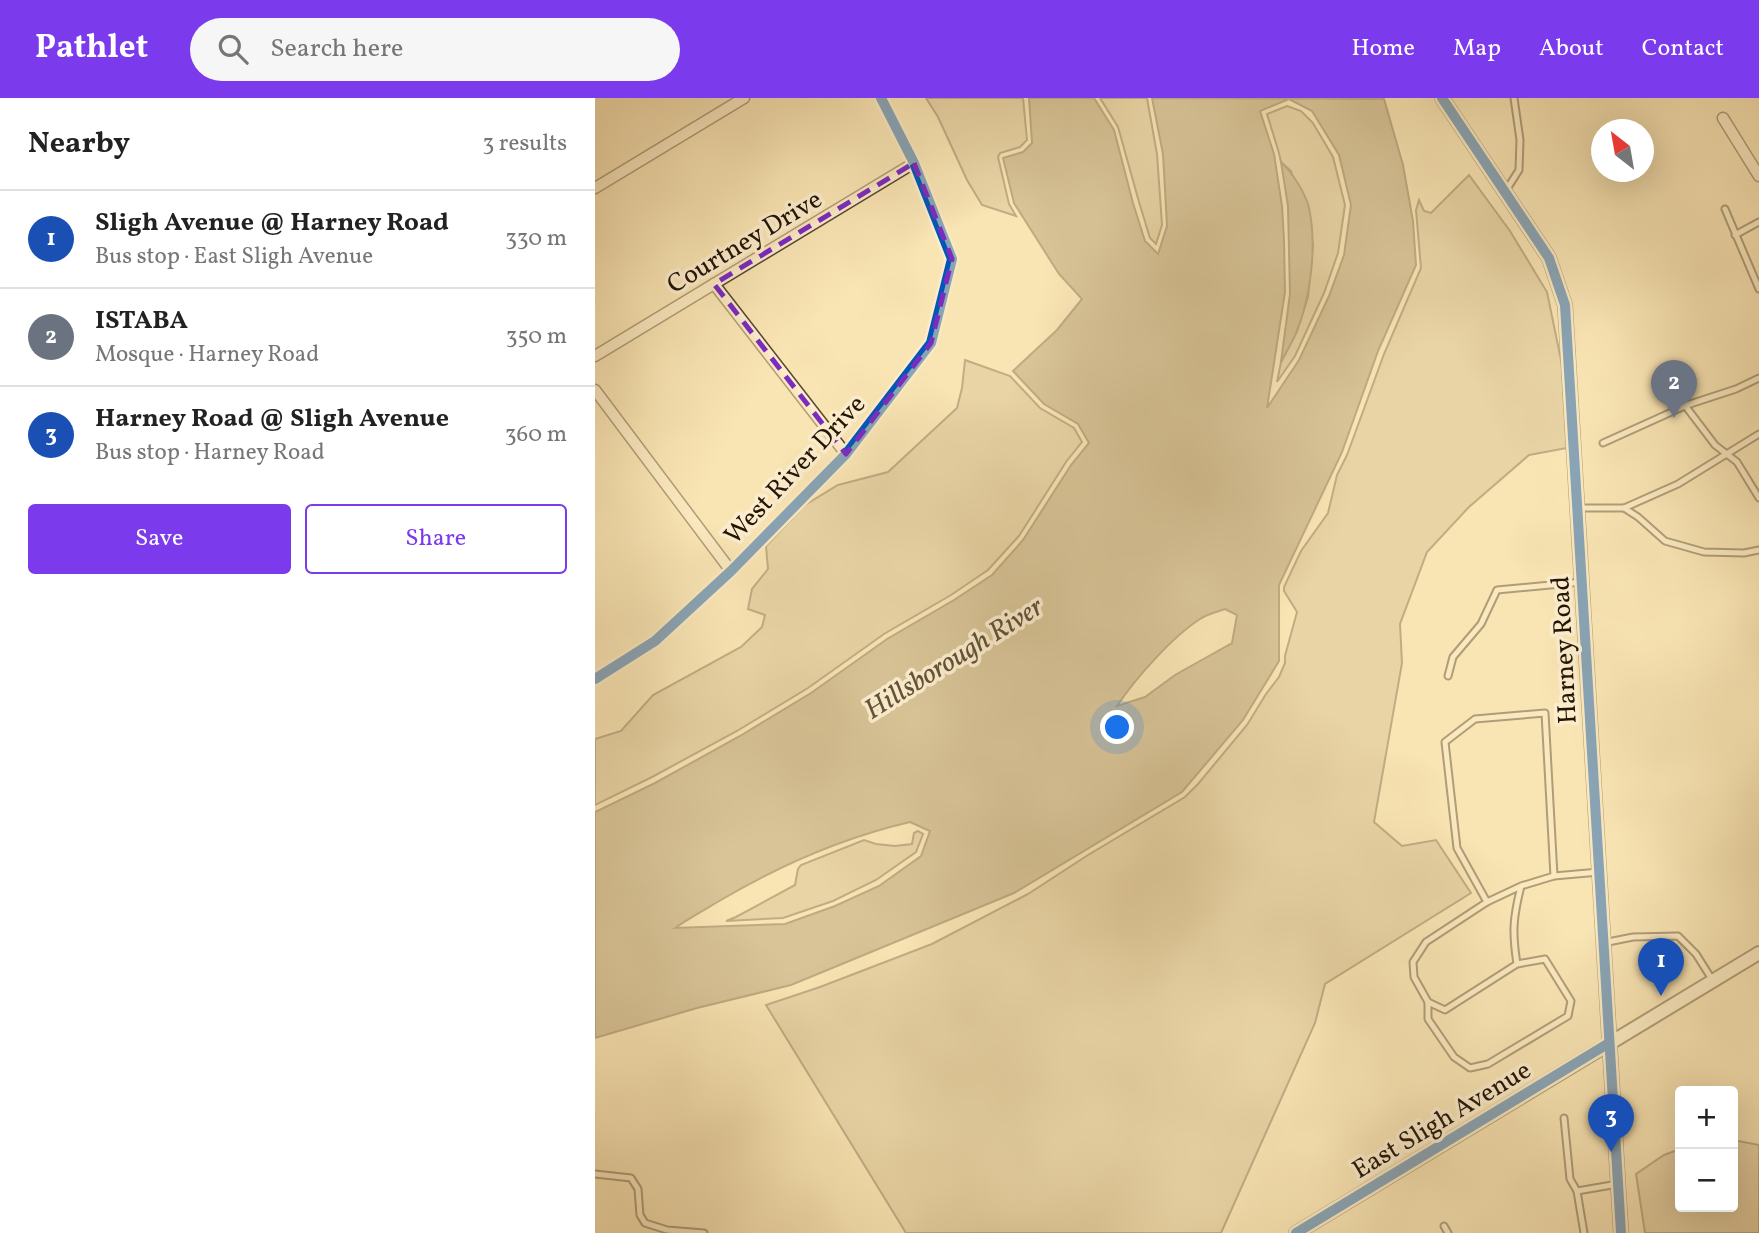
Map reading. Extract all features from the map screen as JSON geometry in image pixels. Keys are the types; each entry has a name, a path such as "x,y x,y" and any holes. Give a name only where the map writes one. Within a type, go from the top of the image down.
{"street":[{"path":"595,188 744,98"},
{"name":"West River Drive","path":"596,676 655,641 731,571 846,454 931,343 952,259 914,163 881,98"},
{"name":"Harney Road","path":"1443,98 1549,258 1565,305 1621,1233"},
{"path":"1723,118 1759,176"},
{"name":"Courtney Drive","path":"595,356 914,163"},
{"path":"714,284 846,454"},
{"path":"595,390 731,571"},
{"name":"East Sligh Avenue","path":"1296,1233 1759,953"}],"lane":[{"path":"1505,192 1519,170 1520,140 1514,98"},
{"path":"1725,209 1759,289"},
{"path":"1735,235 1759,222"},
{"path":"1603,443 1687,405 1759,379"},
{"path":"1687,405 1715,445 1737,462 1759,498"},
{"path":"1577,508 1624,508 1678,484 1759,434"},
{"path":"1624,508 1665,541 1705,552 1744,553 1759,550"},
{"path":"1448,676 1453,657 1481,624 1497,590 1582,582"},
{"path":"1487,902 1457,848 1445,742 1475,719 1545,713 1554,876"},
{"path":"1428,1002 1445,1010 1517,964 1545,959 1571,1001 1568,1016 1488,1063 1470,1068 1454,1057 1428,1019 1428,1002 1414,977 1413,962 1426,942 1487,902 1521,886 1554,876 1599,872"},
{"path":"1517,964 1513,941 1514,916 1521,886"},
{"path":"1603,943 1633,937 1678,936 1696,954 1713,981"},
{"path":"1564,1118 1570,1179 1577,1191 1584,1233"},
{"path":"595,1174 631,1178 638,1189 641,1215 645,1223 667,1230 704,1233"},
{"path":"1577,1191 1618,1184"},
{"path":"1444,1226 1448,1233"}],"highlighted area":[{"path":"914,163 952,259 931,343 846,454 714,284"}],"shaded area":[{"path":"926,98 1023,98 1027,140 1020,147 1000,153 998,157 1009,204 1016,216 982,205"},
{"path":"1100,98 1147,98 1157,154 1162,225 1156,244 1150,238 1118,127"},
{"path":"1287,106 1301,111 1313,123 1333,157 1345,205 1338,253 1324,293 1295,356 1277,382 1281,362 1297,331 1308,297 1313,244 1291,171 1281,162 1267,114"},
{"path":"1469,175 1510,231 1547,292 1562,365 1567,448 1529,455 1469,507 1427,552 1400,624 1402,663 1374,822 1402,846 1436,840 1471,893 1325,984 1315,1023 1221,1233 906,1233 766,1005 932,944 1028,894 1185,797 1198,784 1247,725 1279,677 1285,663 1297,612 1284,587 1301,551 1328,513 1337,475 1421,268 1416,210 1419,200 1424,211 1431,213"},
{"path":"965,360 1010,376 1040,408 1074,428 1082,442 1066,462 1019,536 988,570 884,634 808,688 737,731 595,805 595,739 621,731 653,695 741,647 762,627 765,615 748,609 752,589 768,569 766,546 805,505 838,485 888,472 957,408"},
{"path":"918,831 923,834 916,852 876,880 833,901 783,918 726,921 795,885 801,865 864,840 895,846 912,844 914,833"},
{"path":"1738,1141 1759,1145 1759,1233 1645,1233 1636,1174 1675,1151 1675,1212 1738,1212"}],"water":[{"name":"Hillsborough River","path":"1029,98 1094,98 1114,130 1145,241 1158,254 1167,226 1163,154 1152,98 1384,99 1403,165 1413,221 1416,265 1378,351 1342,452 1279,585 1279,661 1243,720 1182,792 1014,893 791,985 697,1008 595,1038 595,812 655,783 740,736 811,693 887,639 992,575 1023,540 1071,465 1089,443 1078,424 1044,404 1013,371 1057,330 1082,299 1059,274 1014,203 1003,158 1023,152 1032,143","holes":["1289,99 1312,111 1339,155 1351,205 1344,255 1329,296 1299,360 1267,408 1285,292 1284,240 1274,154 1260,111","1225,609 1237,615 1232,643 1175,675 1145,697 1117,706 1166,647 1203,617","910,822 930,831 921,856 879,886 785,924 675,928 744,887 790,864 836,844"]},
{"path":"1281,162 1294,177 1309,208 1312,255 1309,288 1301,319 1281,362 1290,294 1288,206"}],"cycle path":[{"path":"595,679 655,641 731,571 846,454 931,343 952,259 914,163 881,98"},
{"path":"1442,98 1549,258 1565,305 1621,1233"},
{"path":"1296,1233 1609,1043"}],"place":[{"name":"ISTABA","path":"1674,418"},
{"name":"Sligh Avenue @ Harney Road","path":"1661,996"},
{"name":"Harney Road @ Sligh Avenue","path":"1611,1152"}]}
